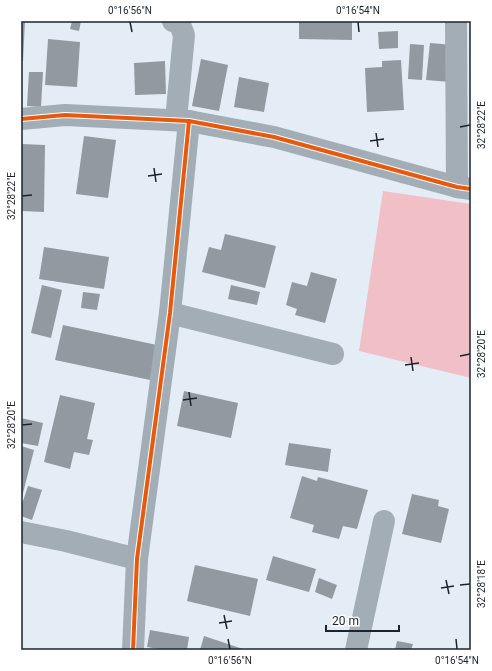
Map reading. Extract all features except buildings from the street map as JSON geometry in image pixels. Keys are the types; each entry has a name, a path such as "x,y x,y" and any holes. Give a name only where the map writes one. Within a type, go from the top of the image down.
{"street":[{"path":"133,650 137,560 170,313 182,120 184,35 179,22 173,21"},
{"path":"21,119 65,115 182,120 274,137 464,188 456,21"},
{"path":"170,313 333,354"},
{"path":"356,650 384,521"},
{"path":"21,532 66,541 137,560"}],"shaded area":[{"path":"383,191 471,204 471,378 359,351"}],"cycle path":[{"path":"21,119 65,115 189,121 274,137 457,187 471,189"},
{"path":"133,650 137,559 170,313 189,121"}]}
